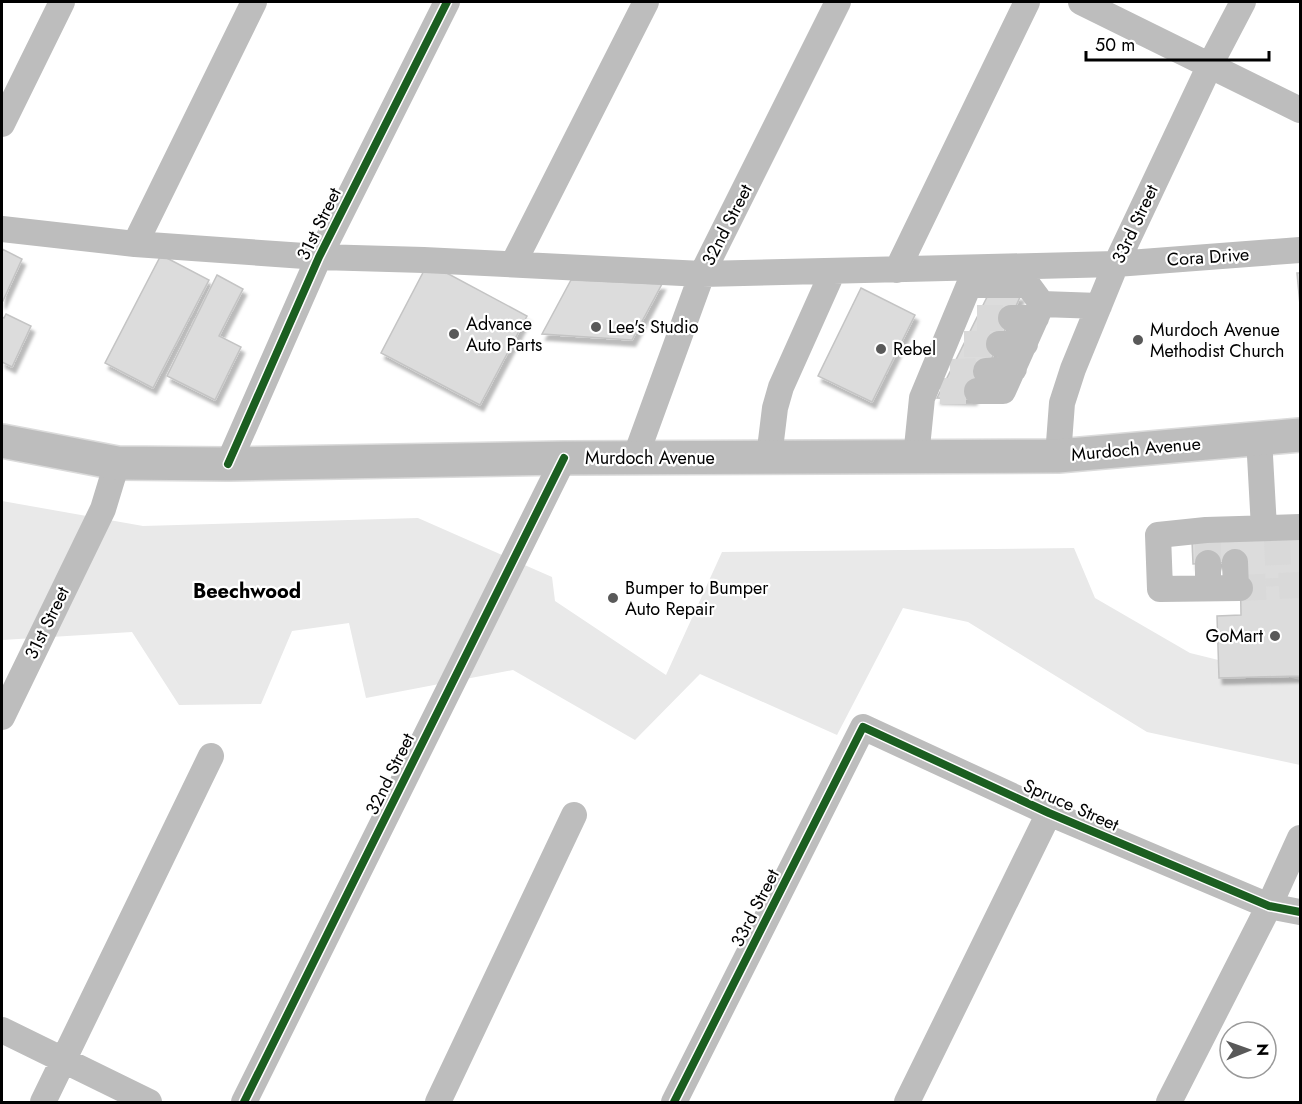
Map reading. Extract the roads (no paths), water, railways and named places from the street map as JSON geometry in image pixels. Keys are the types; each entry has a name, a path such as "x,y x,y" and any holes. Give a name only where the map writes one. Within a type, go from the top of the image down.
{"main road":[{"name":"Murdoch Avenue","path":"2,441 117,463 228,464 564,458 1059,456 1300,435"}],"street":[{"path":"135,244 254,2"},
{"name":"31st Street","path":"228,464 319,257 447,2"},
{"path":"513,264 646,2"},
{"name":"32nd Street","path":"635,458 702,274 838,2"},
{"path":"897,270 1027,2"},
{"path":"1081,2 1300,110"},
{"name":"33rd Street","path":"1059,456 1064,397 1116,264 1210,65 1243,2"},
{"path":"2,124 56,3"},
{"name":"Cora Drive","path":"2,229 135,244 319,257 702,274 1116,264 1300,250"},
{"path":"769,457 775,408 781,387 833,271"},
{"path":"916,457 922,398 937,382 966,318 969,285 1028,285 1039,311 1014,369 1003,391 981,381"},
{"path":"1011,318 1039,311 1099,306"},
{"path":"999,344 1025,344"},
{"path":"1235,544 1238,588 1208,555 1235,544 1279,530 1259,438"},
{"name":"32nd Street","path":"244,1102 564,458"},
{"name":"31st Street","path":"2,717 103,509 117,463"},
{"name":"33rd Street","path":"674,1102 863,727"},
{"name":"Spruce Street","path":"863,727 1049,813 1269,906 1300,912"},
{"path":"43,1102 211,756"},
{"path":"907,1102 1049,813"},
{"path":"438,1102 574,815"},
{"path":"1169,1102 1269,906 1300,838"},
{"path":"2,1030 149,1102"}],"tunnel":[{"path":"977,318 1011,318"},
{"path":"964,344 999,344"},
{"path":"950,372 986,371"},
{"path":"940,391 977,391"},
{"path":"1277,539 1279,586"},
{"path":"1208,541 1208,563"},
{"path":"1240,588 1300,585"}],"place":[{"name":"Lee's Studio","path":"596,327"},
{"name":"Advance Auto Parts","path":"454,334"},
{"name":"Murdoch Avenue Methodist Church","path":"1138,340"},
{"name":"Rebel","path":"881,349"},
{"name":"Bumper to Bumper Auto Repair","path":"613,598"},
{"name":"GoMart","path":"1275,636"}],"district":[{"name":"Beechwood","path":"247,591"}]}
